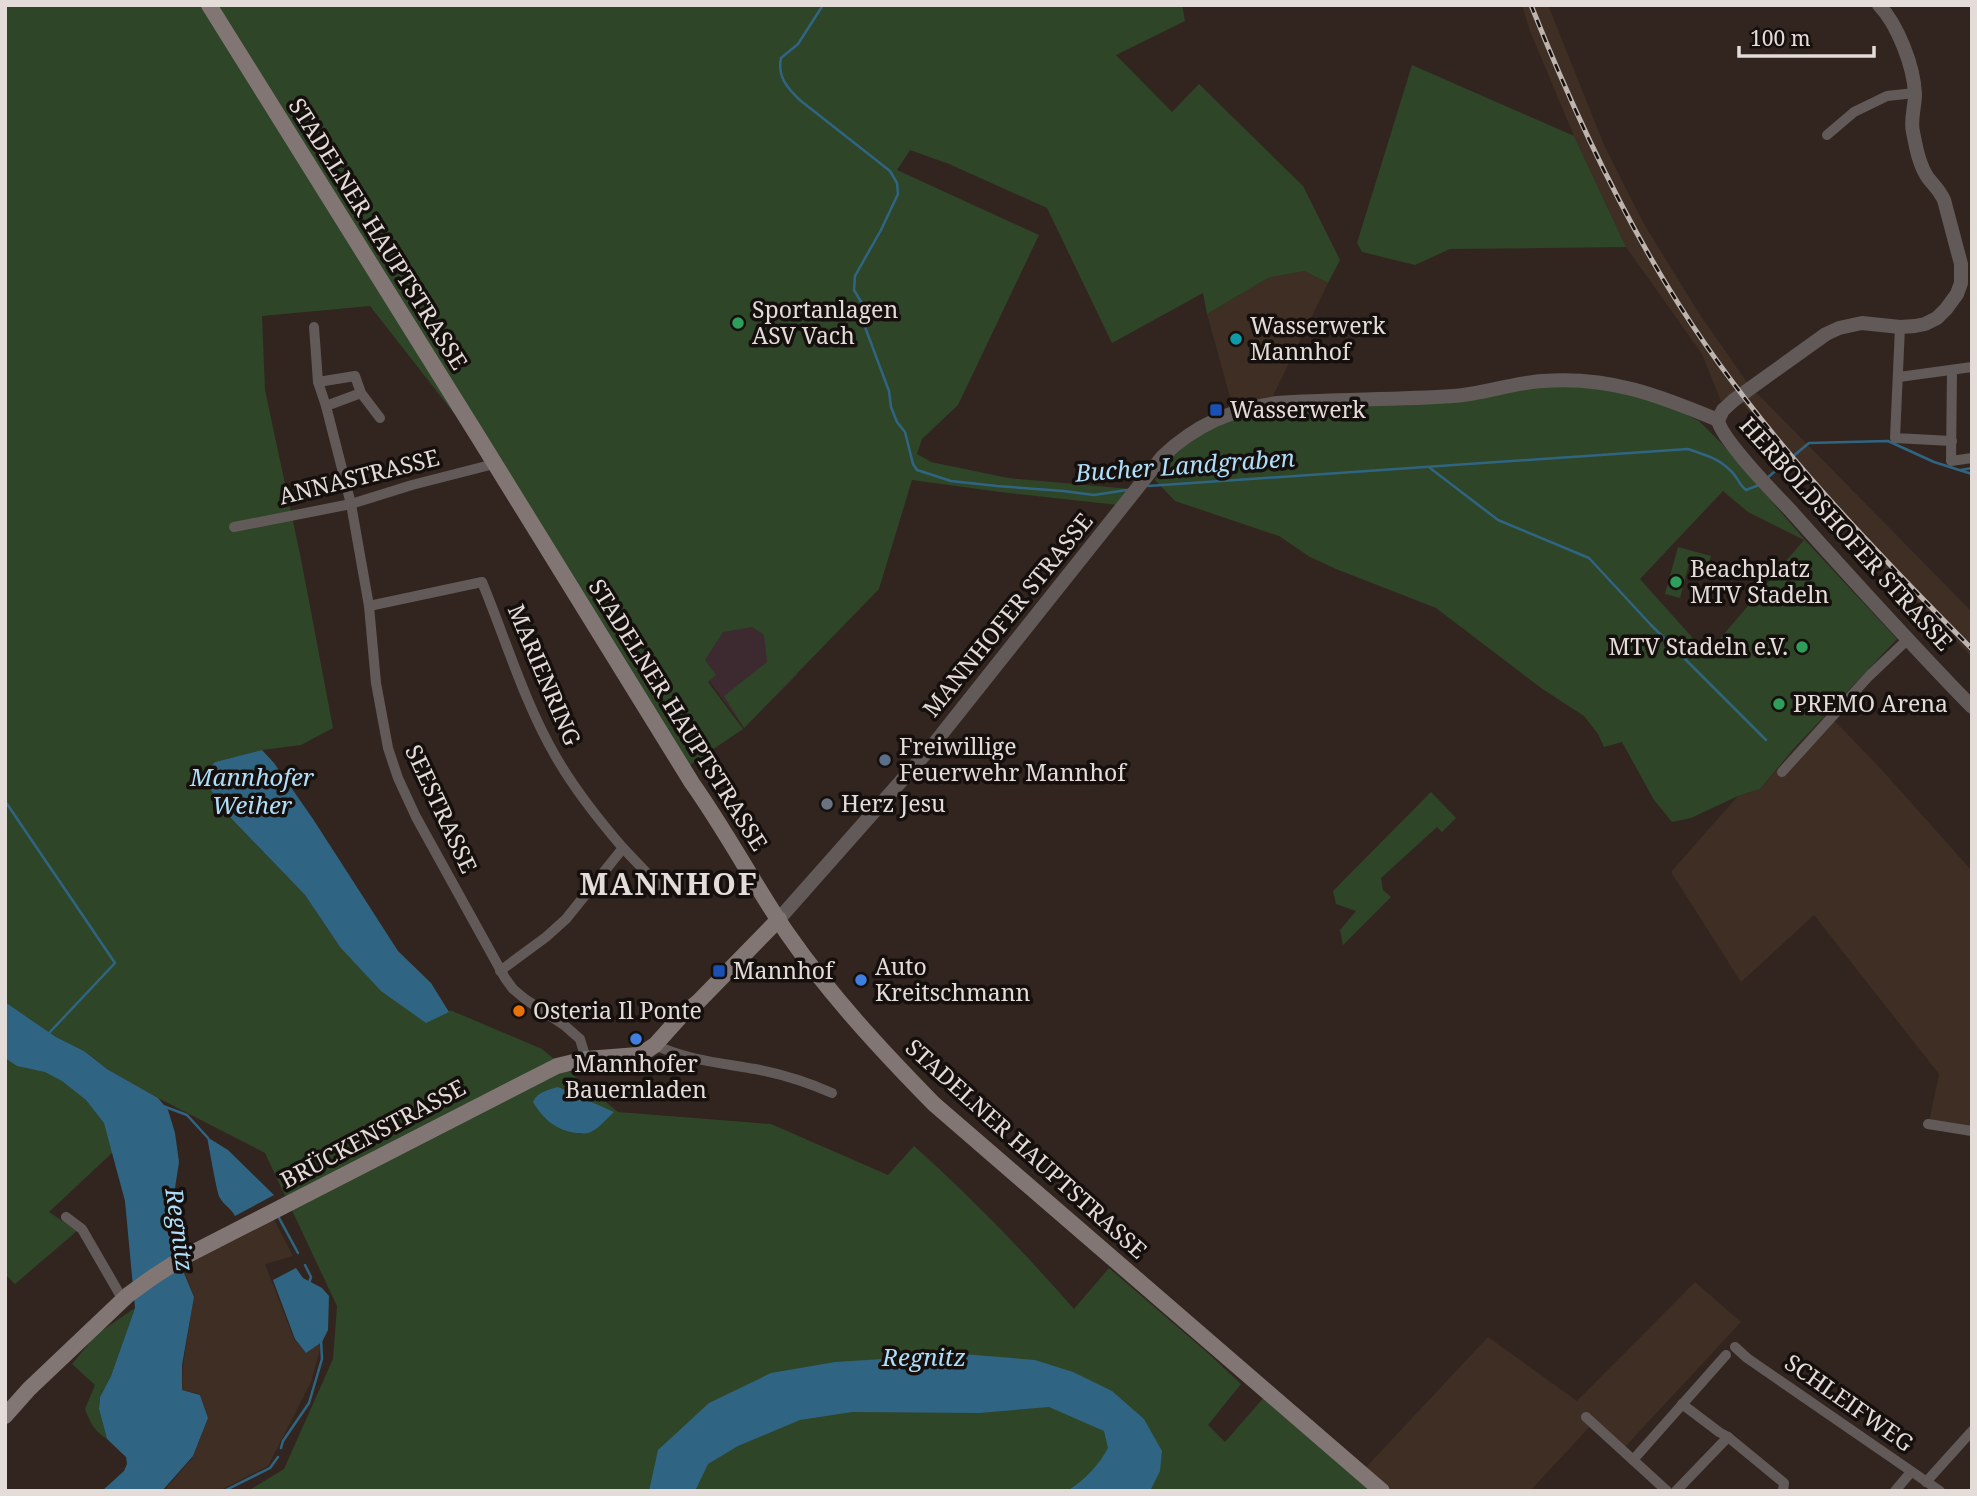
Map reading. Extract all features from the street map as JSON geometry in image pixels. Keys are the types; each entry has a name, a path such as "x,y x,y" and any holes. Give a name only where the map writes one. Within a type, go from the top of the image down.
{"main road":[{"name":"STADELNER HAUPTSTRASSE","path":"209,5 692,783 820,978 852,1017 934,1104 1382,1491"},
{"name":"MANNHOFER STRASSE","path":"586,1059 638,1055 655,1045 779,919"},
{"name":"BRÜCKENSTRASSE","path":"126,1298 184,1257 530,1078 556,1066 586,1059"},
{"path":"5,1416 29,1389 126,1298"}],"street":[{"path":"1718,420 1723,410 1734,400 1831,331 1856,323 1900,327 1926,324 1937,318 1969,284 1941,192 1927,177 1920,163 1912,128 1915,93 1911,67 1893,25 1879,5"},
{"path":"1827,135 1854,113 1887,96 1915,93"},
{"name":"SEESTRASSE","path":"314,327 318,382 351,504 369,606 381,718 398,778 416,817 500,971 513,989 580,1039 586,1059"},
{"path":"1900,327 1895,438 1952,441"},
{"path":"1899,377 1972,367"},
{"path":"1952,370 1951,461 1972,458"},
{"path":"318,382 355,376 362,393 380,418"},
{"name":"MANNHOFER STRASSE","path":"779,919 933,745 1150,472 1177,443 1208,422 1255,406 1277,403 1458,396 1541,381 1574,380 1629,387 1718,420"},
{"path":"326,406 362,393"},
{"name":"HERBOLDSHOFER STRASSE","path":"1718,420 1722,432 1767,485 1907,640 1972,707"},
{"name":"ANNASTRASSE","path":"234,527 351,504 494,464"},
{"name":"MARIENRING","path":"369,606 482,582 532,709 555,755 591,810 661,888"},
{"path":"1782,772 1869,676 1907,640"},
{"path":"500,971 566,919 623,848"},
{"path":"655,1045 671,1053 791,1077 832,1093"},
{"path":"1928,1124 1972,1131"},
{"path":"66,1217 82,1229 126,1298"},
{"name":"SCHLEIFWEG","path":"1682,1404 1731,1351 1747,1358 1786,1384 1940,1491"},
{"path":"1633,1460 1682,1404 1784,1483 1783,1491"},
{"path":"1586,1417 1667,1491"},
{"path":"1926,1482 1972,1430"},
{"path":"1676,1491 1728,1437"},
{"path":"1895,1491 1911,1472"}],"shaded area":[{"path":"1522,5 1548,5 1604,145 1644,224 1700,315 1749,385 1972,612 1972,657 1912,596 1791,463 1735,393 1721,401 1702,354 1626,247 1574,136 1530,31"},
{"path":"1304,271 1328,283 1271,400 1233,408 1207,314 1268,278"},
{"path":"753,618 798,674 744,728 682,644"},
{"path":"1827,713 1972,871 1972,1137 1928,1127 1939,1074 1814,915 1741,982 1671,872 1738,796 1760,789"},
{"path":"273,1218 293,1256 265,1264 294,1339 306,1353 322,1342 311,1382 268,1466 219,1491 164,1491 193,1457 208,1418 200,1394 182,1390 183,1365 194,1296 182,1266"},
{"path":"1695,1282 1741,1322 1622,1450 1593,1423 1530,1491 1370,1491 1356,1478 1488,1337 1577,1401"}],"green space":[{"path":"5,5 1182,5 1185,21 1116,55 1172,112 1199,84 1303,186 1340,260 1328,283 1304,271 1268,278 1207,314 1203,293 1112,343 1047,208 949,164 910,150 897,170 1039,235 958,405 922,439 917,454 931,462 1008,478 1131,489 1118,505 912,480 879,589 744,728 724,696 767,662 764,635 752,627 723,632 705,660 716,675 708,682 743,729 684,769 496,467 370,306 262,316 265,390 333,728 301,745 262,750 215,762 226,813 305,895 340,947 449,1012 450,1010 542,1049 618,1112 771,1124 888,1175 914,1146 997,1225 1074,1309 1109,1268 1241,1384 1208,1425 1225,1442 1266,1395 1370,1491 248,1491 284,1469 333,1359 337,1306 265,1153 107,1069 84,1051 56,1037 5,1002"},
{"path":"1412,65 1574,136 1626,247 1450,249 1415,265 1362,252 1357,243"},
{"path":"1531,382 1631,386 1699,421 1897,639 1797,745 1760,789 1691,818 1672,822 1654,800 1622,742 1604,747 1584,716 1541,688 1436,608 1336,569 1310,557 1279,536 1175,501 1155,480 1168,460 1233,408 1439,396","holes":["1723,491 1748,512 1804,540 1707,654 1640,579"]},
{"name":"Beachplatz MTV Stadeln","path":"1678,547 1711,556 1707,569 1689,564 1680,598 1665,594"},
{"path":"1431,792 1456,818 1442,832 1437,827 1381,878 1383,890 1391,897 1343,945 1340,930 1356,911 1336,904 1333,891"},
{"path":"5,1058 54,1076 78,1092 103,1121 113,1152 49,1212 77,1231 15,1284 5,1274"},
{"path":"135,1308 111,1376 100,1397 99,1409 107,1439 93,1426 85,1409 95,1385 72,1364 97,1334"}],"water":[{"name":"Mannhofer Weiher","path":"262,750 313,819 398,951 431,983 449,1012 426,1023 381,991 340,947 305,895 226,813 202,776 215,762"},
{"path":"5,1002 56,1037 84,1051 107,1069 158,1098 168,1110 179,1162 175,1188 176,1254 194,1297 182,1365 182,1390 200,1395 208,1418 193,1456 162,1491 102,1491 124,1471 127,1464 126,1457 107,1439 99,1409 100,1397 111,1376 135,1308 125,1201 104,1123 86,1100 62,1081 45,1072 17,1066 5,1058"},
{"path":"558,1087 614,1112 592,1132 563,1130 546,1119 533,1102 540,1094"},
{"path":"207,1137 228,1150 274,1195 235,1216 219,1195"},
{"path":"296,1268 303,1278 322,1288 329,1296 328,1330 322,1342 306,1353 295,1339 273,1280"},
{"name":"Regnitz","path":"963,1354 1035,1360 1073,1372 1112,1391 1144,1419 1162,1451 1160,1471 1150,1491 1067,1491 1090,1472 1108,1448 1104,1431 1049,1407 980,1413 852,1412 800,1420 738,1446 708,1464 695,1491 649,1491 658,1450 709,1403 771,1373 835,1362"}],"waterway":[{"name":"Bucher Landgraben","path":"823,5 798,44 781,58 781,71 788,87 801,101 890,171 897,183 898,194 855,276 854,290 863,305 865,327 889,391 891,407 905,432 913,464 917,470 951,481 1094,495 1127,490"},
{"name":"Bucher Landgraben","path":"1767,478 1809,443 1888,441 1934,462 1972,474"},
{"name":"Bucher Landgraben","path":"1148,486 1688,449 1721,463 1746,490 1759,485"},
{"path":"1430,468 1498,520 1589,558 1651,625 1766,740"},
{"name":"Bucher Landgraben","path":"1961,470 1972,468"},
{"path":"5,801 115,963 50,1032"},
{"path":"163,1106 187,1115 208,1138"},
{"path":"278,1216 298,1253"},
{"path":"305,1265 311,1277 309,1283"},
{"path":"281,1448 309,1403 322,1359 321,1339"},
{"path":"224,1491 270,1468 278,1457"}],"railway":[{"path":"1531,5 1577,114 1611,184 1648,253 1700,337 1734,385 1809,477 1972,649"}],"place":[{"name":"Sportanlagen ASV Vach","path":"738,323"},
{"name":"Wasserwerk Mannhof","path":"1236,339"},
{"name":"Wasserwerk","path":"1216,410"},
{"name":"Beachplatz MTV Stadeln","path":"1676,582"},
{"name":"MTV Stadeln e.V.","path":"1802,647"},
{"name":"PREMO Arena","path":"1779,704"},
{"name":"Freiwillige Feuerwehr Mannhof","path":"885,760"},
{"name":"Herz Jesu","path":"827,804"},
{"name":"Mannhof","path":"719,971"},
{"name":"Auto Kreitschmann","path":"861,980"},
{"name":"Osteria Il Ponte","path":"519,1011"},
{"name":"Mannhofer Bauernladen","path":"636,1039"}],"district":[{"name":"MANNHOF","path":"669,885"}]}
